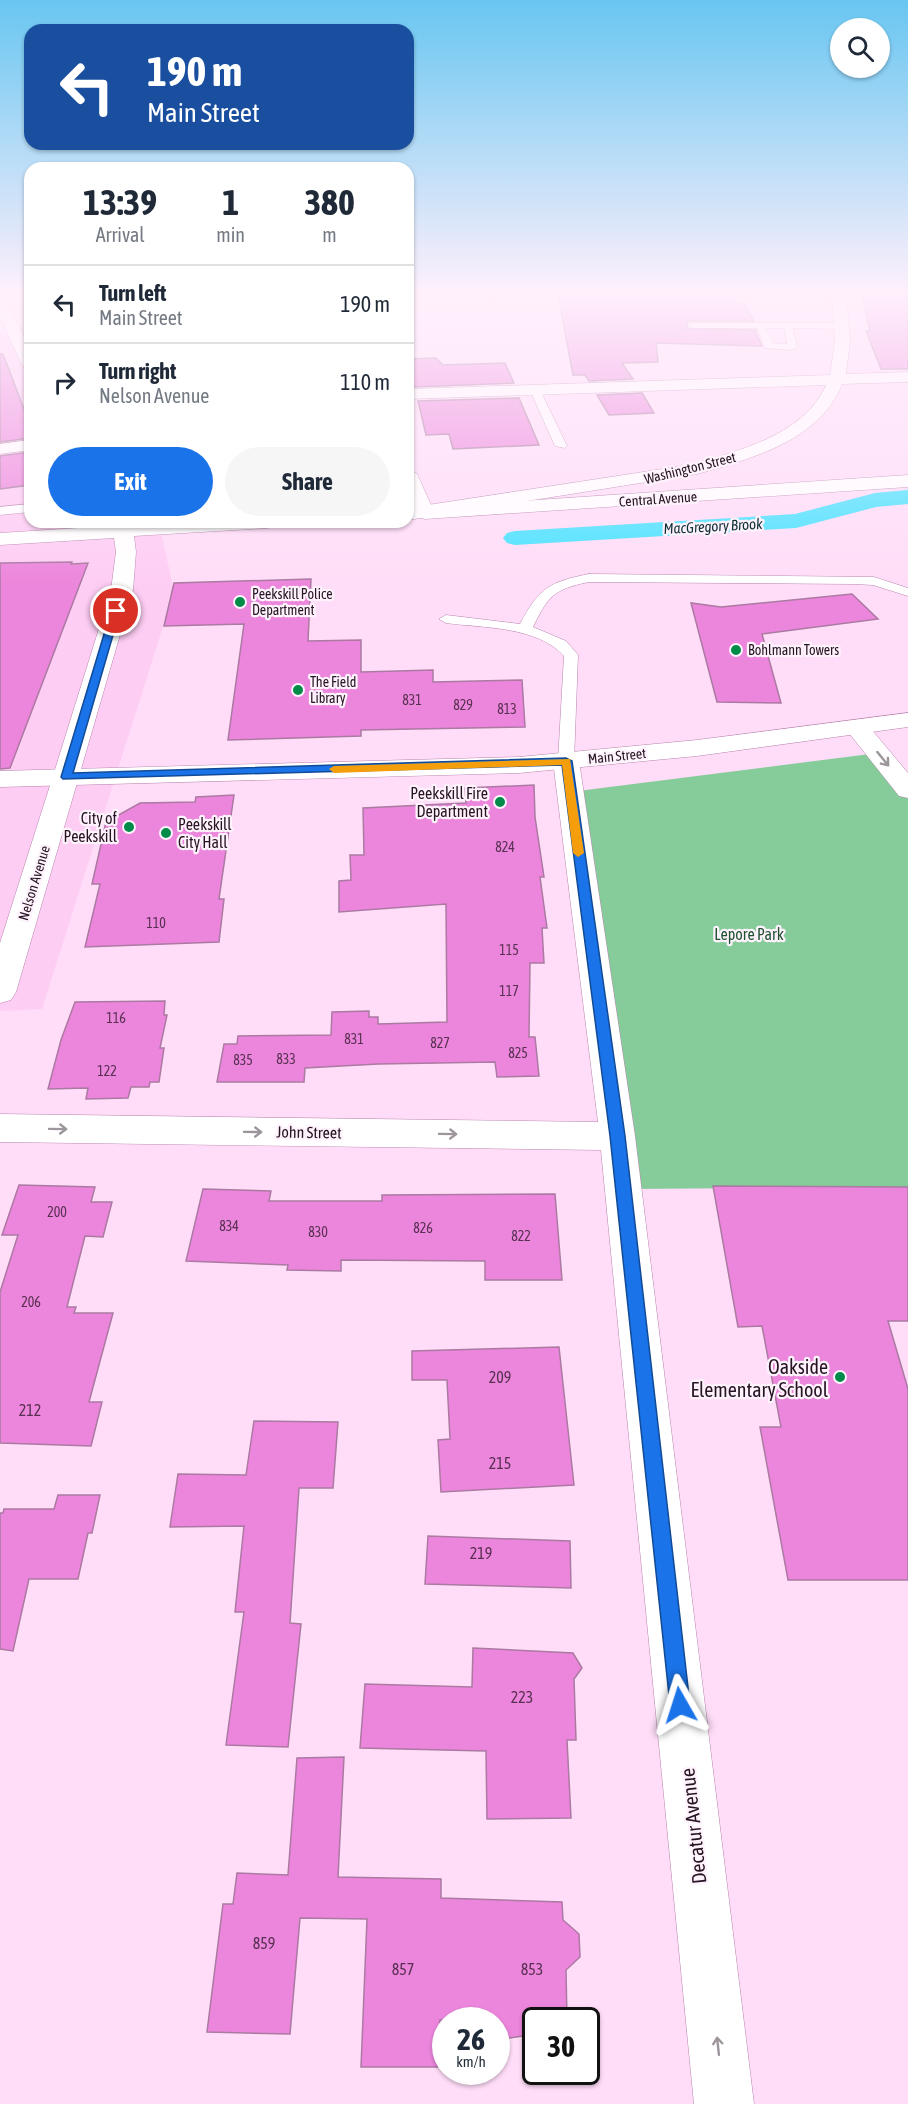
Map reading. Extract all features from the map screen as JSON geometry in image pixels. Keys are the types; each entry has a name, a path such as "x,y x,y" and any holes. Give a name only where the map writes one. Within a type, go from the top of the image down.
{"street":[{"path":"414,394 530,388"},
{"name":"Washington Street","path":"416,513 642,480 728,460 764,447 801,426 825,400 831,388"},
{"path":"0,449 24,446"},
{"name":"Central Avenue","path":"416,513 536,507 908,481"},
{"path":"0,539 102,528"},
{"name":"Nelson Avenue","path":"0,992 122,590 126,568 120,528"},
{"name":"Main Street","path":"0,779 566,761 857,728 908,720"},
{"path":"857,728 908,790"},
{"name":"Decatur Avenue","path":"566,761 617,1136 724,2104"},
{"name":"John Street","path":"0,1128 617,1136"}],"lane":[{"path":"534,388 561,446"},
{"path":"0,511 24,508"},
{"path":"525,629 542,594 554,587 589,578 855,580 874,581 908,592"},
{"path":"446,620 525,629 561,644 571,655 566,761"}],"shaded area":[{"path":"0,388 24,388 24,528 160,528 174,592 42,1009 0,1011"}],"green space":[{"name":"Lepore Park","path":"878,753 908,791 908,1187 623,1189 570,792"}],"building":[{"path":"0,388 16,388 24,409 24,439 0,442"},
{"path":"642,393 654,413 609,415 597,395"},
{"path":"519,398 539,445 453,449 449,434 426,435 418,401"},
{"path":"24,453 24,486 0,489 0,456"},
{"path":"72,562 71,564 88,563 10,768 0,769 0,563"},
{"path":"311,579 308,641 361,640 361,672 433,670 433,682 522,680 525,727 361,730 361,736 228,740 244,624 164,626 174,583"},
{"name":"Bohlmann Towers","path":"852,594 878,619 762,634 781,703 717,702 691,603 721,607"},
{"path":"534,785 535,817 544,877 540,877 547,928 542,928 544,963 530,963 529,1037 535,1037 539,1076 497,1077 495,1062 378,1064 305,1068 304,1082 217,1082 224,1044 237,1044 238,1036 331,1035 332,1012 369,1011 369,1017 378,1017 378,1024 447,1022 446,904 339,912 339,881 351,880 350,855 364,855 363,808 466,803 465,788"},
{"path":"234,795 219,899 224,899 219,942 85,947 100,884 92,884 106,822 140,803 195,802 196,797"},
{"path":"165,1001 164,1015 167,1015 160,1048 164,1048 159,1082 150,1082 149,1087 131,1087 128,1098 86,1099 88,1088 48,1089 61,1040 75,1002"},
{"path":"19,1185 95,1187 91,1202 112,1202 103,1237 85,1236 67,1307 76,1307 74,1313 113,1313 89,1402 102,1402 91,1446 0,1443 0,1292 18,1235 2,1235"},
{"name":"Oakside Elementary School","path":"713,1186 908,1187 908,1321 888,1321 908,1389 908,1580 788,1580 760,1427 781,1427 762,1326 738,1327"},
{"path":"203,1189 271,1191 269,1201 382,1201 382,1195 555,1194 562,1280 485,1280 485,1261 341,1260 341,1271 287,1270 288,1265 186,1261"},
{"path":"559,1347 574,1485 441,1492 438,1440 450,1439 447,1380 412,1380 412,1351"},
{"path":"254,1421 338,1422 333,1488 299,1488 290,1623 301,1624 288,1747 226,1745 244,1612 235,1612 244,1526 170,1527 178,1474 246,1475"},
{"path":"58,1495 100,1495 92,1533 88,1533 78,1579 29,1579 13,1651 0,1649 0,1513 3,1513 4,1509 54,1509"},
{"path":"428,1536 570,1541 571,1588 425,1584"},
{"path":"473,1648 573,1653 582,1668 574,1679 576,1740 567,1740 571,1818 487,1819 486,1751 360,1748 365,1684 472,1687"},
{"path":"344,1757 338,1877 441,1879 441,1898 562,1902 563,1920 579,1934 580,1957 566,1970 567,2007 522,2007 522,2036 510,2038 510,2007 432,2007 432,2067 361,2067 367,1919 300,1918 290,2034 207,2032 223,1904 233,1904 237,1873 288,1875 297,1758"}],"waterway":[{"name":"MacGregory Brook","path":"515,538 796,521 875,500 908,497"}],"slow traffic":[{"path":"334,769 519,765 566,761 578,853"}],"place":[{"name":"Peekskill Police Department","path":"240,602"},
{"name":"Bohlmann Towers","path":"736,650"},
{"name":"The Field Library","path":"298,690"},
{"name":"Peekskill Fire Department","path":"500,802"},
{"name":"City of Peekskill","path":"129,827"},
{"name":"Peekskill City Hall","path":"166,833"},
{"name":"Oakside Elementary School","path":"840,1377"}],"route":[{"path":"116,611 66,777 519,765 566,761 617,1136 680,1705"}]}
